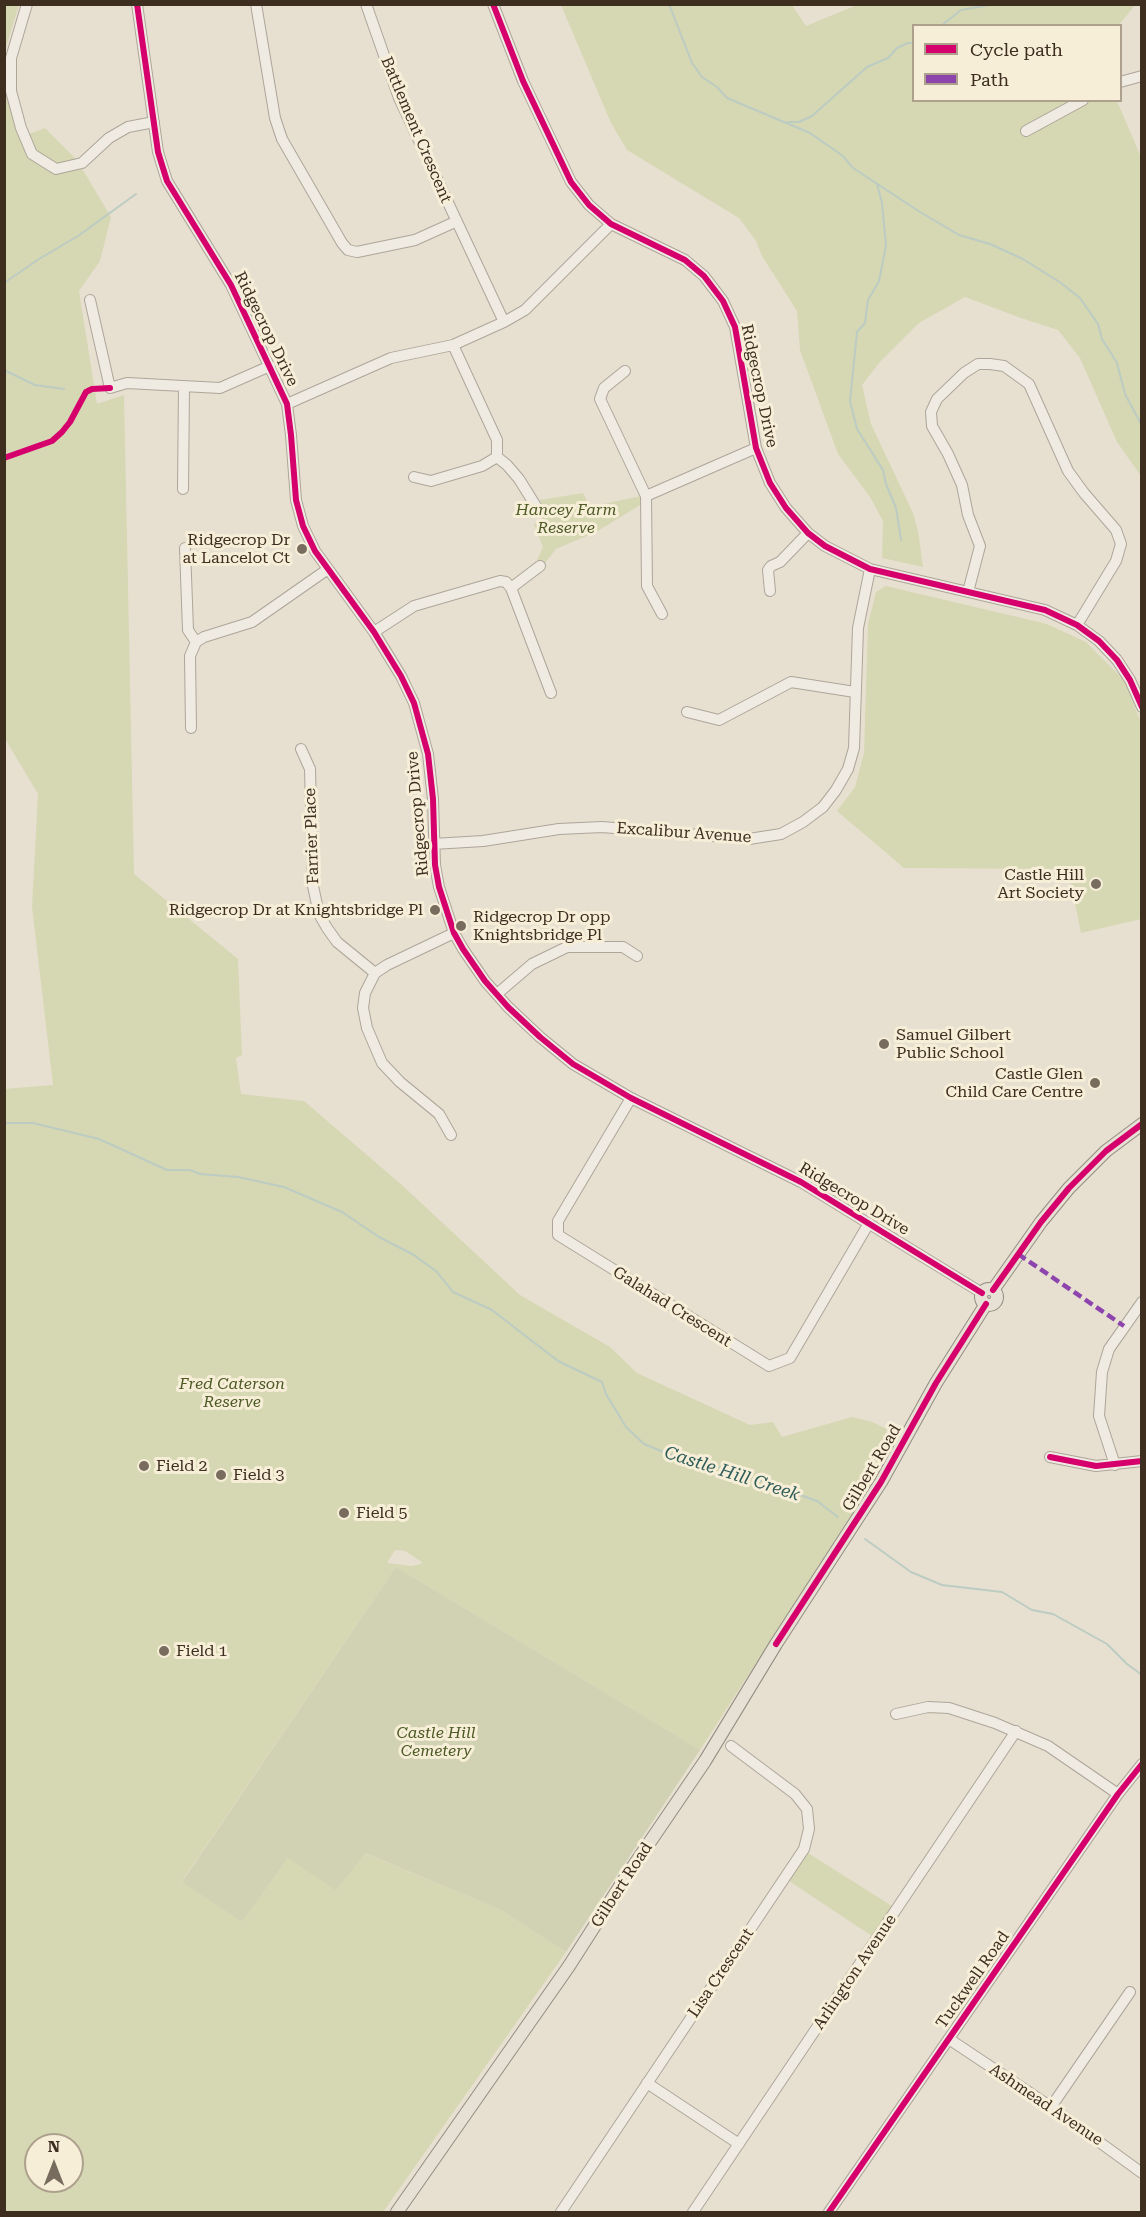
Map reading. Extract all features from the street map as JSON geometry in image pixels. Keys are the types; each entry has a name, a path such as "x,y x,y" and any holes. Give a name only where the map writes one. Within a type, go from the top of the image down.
{"main road":[{"name":"Gilbert Road","path":"397,2212 569,1966 705,1761 776,1644 881,1482 987,1296 1069,1188 1106,1151 1142,1124"}],"street":[{"path":"27,4 11,58 11,91 21,128 32,154 56,169 82,163 109,138 128,128 154,122"},
{"name":"Ridgecrop Drive","path":"137,4 158,152 167,181 231,285 287,404 296,500 303,526 315,551 374,632 401,676 414,703 422,728 431,776 433,844 438,886 454,933 474,964 497,994 524,1023 556,1051 601,1082 791,1177 987,1296"},
{"name":"Battlement Crescent","path":"256,4 275,117 282,139 348,250 357,252 415,240 455,222"},
{"name":"Battlement Crescent","path":"366,4 399,98 455,222 504,322"},
{"name":"Ridgecrop Drive","path":"493,4 523,81 571,182 589,205 611,224 685,260 704,276 723,301 735,327 756,447 770,483 786,508 808,533 825,546 870,569 1045,610 1077,625 1099,641 1116,660 1130,680 1142,707"},
{"path":"1122,81 1142,76"},
{"path":"1026,131 1079,102"},
{"path":"287,404 391,358 453,345 504,322 525,310 611,224"},
{"path":"90,300 110,388 127,383 220,388 270,366"},
{"path":"453,345 496,440 497,457 519,479 537,508"},
{"path":"968,592 980,546 968,515 962,485 932,426 931,412 937,399 964,373 978,364 990,364 1004,366 1029,384 1068,471 1116,530 1121,544 1116,561 1077,625"},
{"path":"625,371 604,388 600,399 645,496 647,586 663,614"},
{"path":"183,489 184,386"},
{"path":"645,496 756,447"},
{"path":"414,477 430,481 482,466 497,457"},
{"path":"770,591 768,570 785,558 808,533"},
{"path":"185,548 188,630 196,642"},
{"path":"511,588 540,566"},
{"path":"191,728 190,656 196,642 204,637 252,622 328,569"},
{"name":"Excalibur Avenue","path":"433,844 483,841 559,829 602,827 749,839 781,834 803,822 823,807 836,790 848,769 854,748 858,628 870,569"},
{"path":"374,632 414,606 500,581 506,582 511,588 551,693"},
{"path":"687,712 719,720 791,682 855,693"},
{"name":"Farrier Place","path":"301,749 310,769 313,886 319,914 337,942 375,974"},
{"path":"451,1135 438,1114 400,1082 382,1063 367,1028 363,1008 365,993 375,974 387,965 454,933"},
{"path":"497,994 532,964 567,947 623,947 637,956"},
{"name":"Galahad Crescent","path":"631,1098 558,1221 558,1235 769,1366 790,1358 869,1223"},
{"path":"1115,1465 1099,1416 1102,1372 1108,1349 1142,1302"},
{"path":"1050,1457 1096,1466 1142,1461"},
{"path":"896,1714 928,1707 949,1708 1016,1731 1048,1746 1118,1794"},
{"name":"Arlington Avenue","path":"693,2212 1016,1731"},
{"name":"Lisa Crescent","path":"561,2212 804,1849 809,1828 807,1809 795,1794 731,1746"},
{"name":"Tuckwell Road","path":"829,2212 1118,1794 1142,1764"},
{"path":"1051,2107 1130,1992"},
{"name":"Ashmead Avenue","path":"949,2039 1051,2107 1142,2173"},
{"path":"647,2083 739,2144"}],"green space":[{"path":"4,5 19,5 5,50"},
{"path":"561,5 792,5 806,26 857,5 1135,5 1120,24 912,24 912,102 1117,102 1141,157 1141,476 1117,442 1080,358 1058,330 965,297 919,323 880,362 862,385 871,424 913,513 923,567 882,558 883,521 870,497 838,454 800,350 797,311 762,256 756,241 739,218 627,150 611,123"},
{"name":"Fred Caterson Reserve","path":"5,74 24,136 45,128 77,160 111,217 100,261 79,291 97,404 124,395 134,874 238,959 242,1055 236,1058 241,1094 304,1101 403,1186 520,1295 610,1347 637,1373 750,1425 773,1422 782,1437 852,1417 887,1429 879,1472 700,1750 396,1567 182,1881 242,1922 288,1858 364,1853 501,1910 566,1952 383,2212 5,2212 4,1089 53,1085 32,907 38,794 4,737","holes":["395,1550 405,1551 422,1562 421,1564 411,1566 387,1563"]},
{"name":"Hancey Farm Reserve","path":"583,493 590,507 641,496 642,504 596,532 556,549 545,563 537,560 543,547 534,524 542,519 545,508 540,500"},
{"path":"886,586 1047,624 1086,642 1124,680 1141,723 1141,919 1081,933 1068,869 904,868 837,811 855,787 864,753 868,624 876,592"},
{"name":"Castle Hill Cemetery","path":"396,1567 700,1750 566,1952 501,1910 365,1853 336,1890 288,1858 242,1922 182,1882"},
{"path":"808,1853 892,1906 872,1936 789,1881"}],"waterway":[{"path":"669,4 692,63 702,77 717,87 727,98 810,133 843,156 853,168 920,212 959,235 990,244 1023,259 1080,298 1098,324 1102,339 1117,363 1125,394 1142,426"},
{"path":"944,24 961,10 996,4"},
{"path":"788,122 799,122 812,116 867,67 888,58 897,48 912,43"},
{"path":"877,184 882,203 886,246 879,281 868,300 865,323 857,332 850,401 857,429 883,470 896,508 901,540"},
{"path":"4,283 78,236 136,194"},
{"path":"4,370 35,385 64,389"},
{"name":"Castle Hill Creek","path":"4,1123 33,1123 99,1139 167,1170 190,1170 200,1174 238,1177 284,1187 342,1212 379,1237 414,1255 437,1272 453,1292 492,1310 558,1361 602,1382 606,1394 626,1427 644,1444 690,1463 724,1468 817,1501 838,1517"},
{"name":"Castle Hill Creek","path":"865,1539 911,1572 942,1585 1002,1592 1032,1610 1053,1614 1107,1644 1142,1675"}],"marked path":[{"path":"1018,1254 1124,1326"}],"cycle path":[{"path":"137,4 158,152 167,181 231,285 287,404 296,500 303,526 315,551 374,632 401,676 414,703 428,754 433,799 435,865 439,887 454,933 463,949 485,981 508,1007 573,1064 631,1098 801,1182 982,1293"},
{"path":"493,4 523,81 571,182 589,205 611,224 685,260 704,276 723,301 735,327 756,448 770,483 786,508 808,533 825,546 870,569 1045,610 1077,625 1099,641 1117,660 1130,680 1142,707"},
{"path":"4,458 52,441 70,422 86,392 92,389 110,388"},
{"path":"993,1290 1041,1222 1069,1188 1106,1151 1142,1124"},
{"path":"776,1644 881,1482 936,1383 986,1304"},
{"path":"1050,1457 1096,1466 1142,1461"},
{"path":"829,2212 1118,1794 1142,1764"}],"place":[{"name":"Ridgecrop Dr at Lancelot Ct","path":"302,549"},
{"name":"Castle Hill Art Society","path":"1096,884"},
{"name":"Ridgecrop Dr at Knightsbridge Pl","path":"435,910"},
{"name":"Ridgecrop Dr opp Knightsbridge Pl","path":"461,926"},
{"name":"Samuel Gilbert Public School","path":"884,1044"},
{"name":"Castle Glen Child Care Centre","path":"1095,1083"},
{"name":"Field 2","path":"144,1466"},
{"name":"Field 3","path":"221,1475"},
{"name":"Field 5","path":"344,1513"},
{"name":"Field 1","path":"164,1651"}]}
